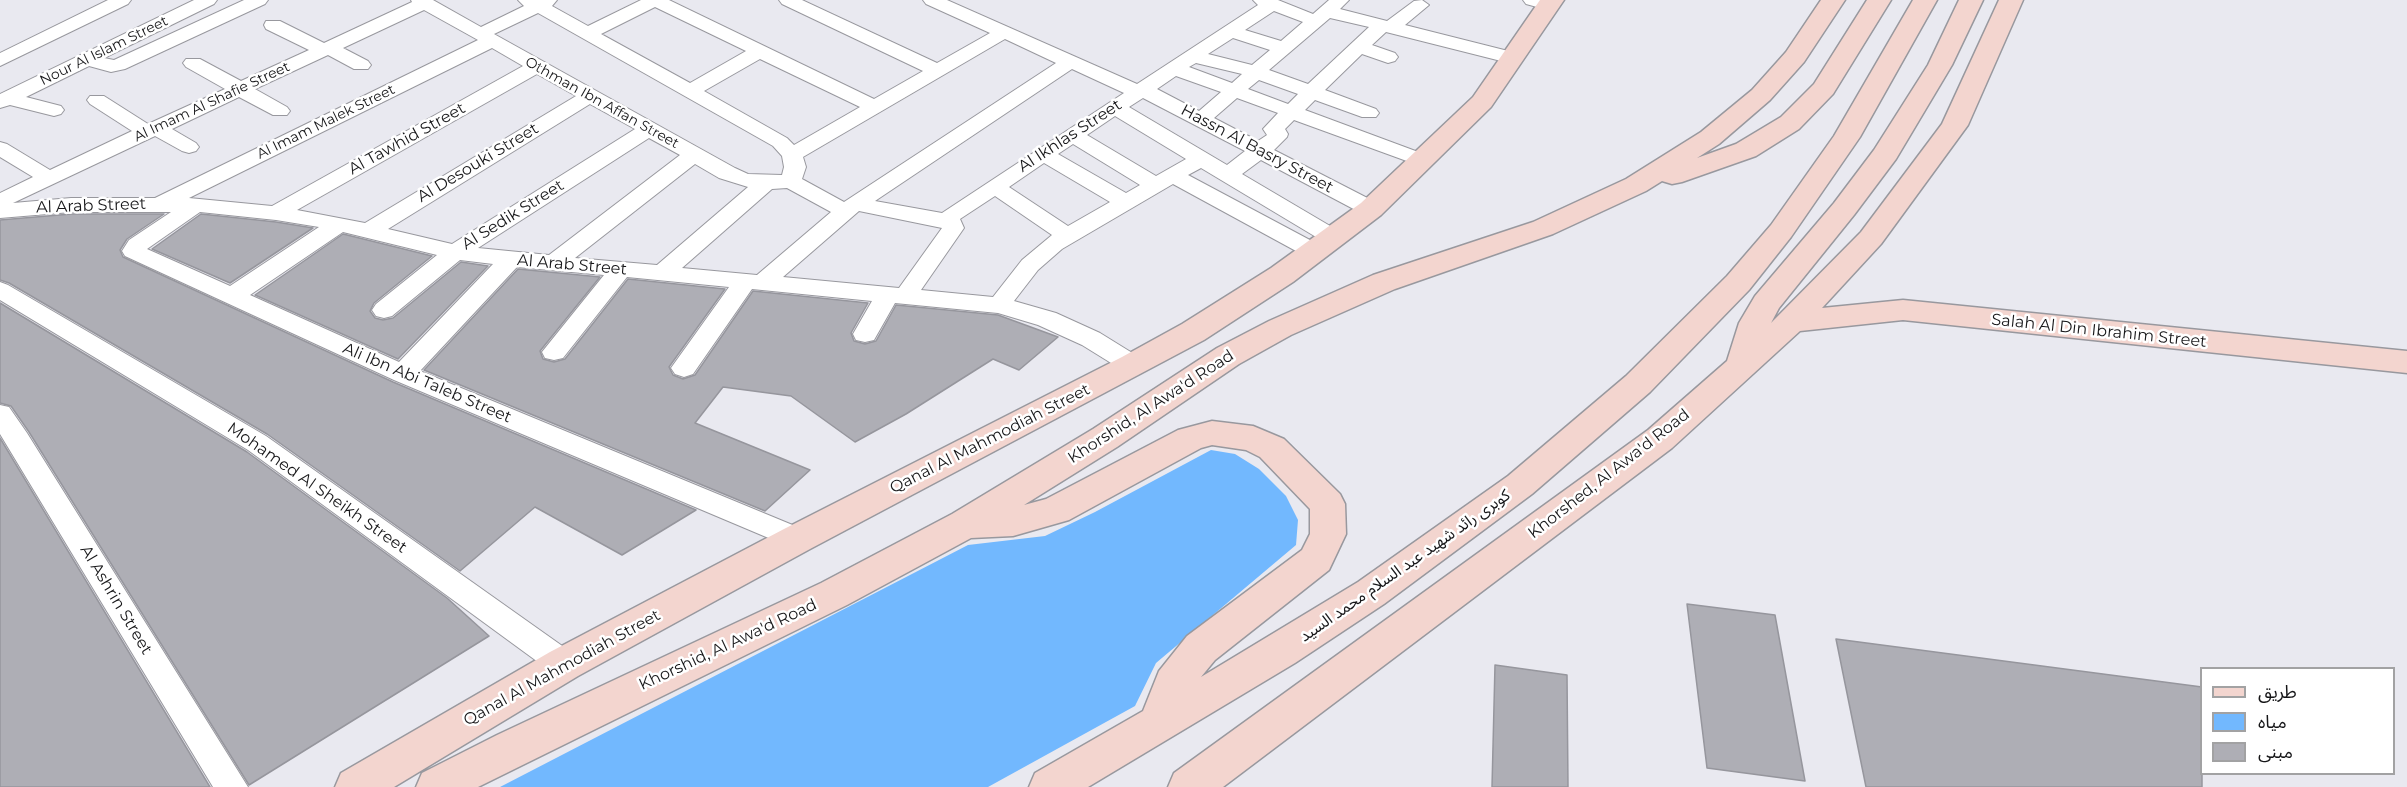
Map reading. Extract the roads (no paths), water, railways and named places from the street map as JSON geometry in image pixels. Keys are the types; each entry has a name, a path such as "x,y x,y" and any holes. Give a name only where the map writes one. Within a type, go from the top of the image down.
{"main road":[{"name":"Khorshid, Al Awa'd Road","path":"437,787 512,748 834,594 965,524 1105,438 1228,356 1280,328 1384,282 1543,228 1636,184 1710,138 1761,95 1795,57 1833,0"},
{"path":"1636,184 1695,170 1722,160 1767,138 1790,123 1824,89 1879,0"},
{"name":"كوبرى رائد شهيد عبد السلام محمد السيد","path":"1050,787 1158,726 1281,651 1449,538 1520,485 1638,384 1738,283 1781,231 1847,137 1925,0"},
{"path":"1742,366 1755,323 1766,303 1844,209 1886,153 1940,65 1971,0"},
{"name":"Khorshed, Al Awa'd Road","path":"1189,787 1660,439 1791,322 1871,238 1955,125 2011,0"},
{"name":"Qanal Al Mahmodiah Street","path":"356,787 564,664 797,539 1133,365 1248,298 1371,209 1482,102 1513,58 1544,2"},
{"name":"Salah Al Din Ibrahim Street","path":"1791,322 1903,310 2407,362"},
{"path":"965,524 1013,522 1056,510 1190,439 1212,433 1253,438 1272,448 1327,504 1328,534 1316,560 1201,648 1173,683 1158,726"}],"street":[{"path":"0,60 122,0"},
{"name":"Nour Al Islam Street","path":"4,100 208,0"},
{"path":"87,59 111,66 118,65 259,0"},
{"path":"587,34 655,0 875,107"},
{"path":"788,0 938,70"},
{"name":"Othman Ibn Affan Street","path":"422,2 744,180 766,183 791,181"},
{"name":"Al Imam Al Shafie Street","path":"0,201 422,2"},
{"path":"539,2 587,34 780,142 792,155 795,167 791,181 850,207 950,221"},
{"name":"Al Imam Malek Street","path":"162,204 485,37 539,2"},
{"name":"Hassn Al Basry Street","path":"943,2 1070,62 1140,90 1194,116 1371,209"},
{"path":"1267,2 1327,11 1513,58"},
{"name":"Al Ikhlas Street","path":"897,295 952,228 950,221 953,214 1230,31 1267,2"},
{"path":"1227,175 1277,137 1278,134 1273,129 1359,47 1420,5"},
{"path":"1154,131 1194,116 1234,90 1327,11"},
{"path":"273,24 361,65"},
{"path":"1230,31 1284,48"},
{"path":"792,155 1004,32"},
{"path":"1359,47 1388,57"},
{"path":"690,91 760,51"},
{"path":"1192,56 1256,72 1369,113"},
{"path":"684,368 755,281 850,207 1070,62"},
{"path":"193,63 280,111"},
{"name":"Al Tawhid Street","path":"276,213 537,66"},
{"path":"1174,68 1422,160"},
{"name":"Al Desouki Street","path":"368,231 589,96"},
{"path":"4,100 54,110"},
{"path":"97,100 189,147"},
{"path":"1114,107 1227,175 1324,245"},
{"name":"Al Sedik Street","path":"384,310 455,252 649,129"},
{"path":"1072,135 1164,180 1324,245"},
{"path":"0,148 49,178"},
{"path":"554,263 694,154"},
{"path":"1043,154 1126,202"},
{"path":"999,305 1041,254 1200,159"},
{"path":"662,273 766,183"},
{"path":"994,186 1068,236"},
{"name":"Al Arab Street","path":"0,211 71,205 196,205 276,213 339,224 455,252 511,259 999,305 1065,327 1091,339 1133,365"},
{"name":"Ali Ibn Abi Taleb Street","path":"196,205 136,244 133,251 403,374 797,539"},
{"path":"232,296 339,224"},
{"path":"403,374 511,259"},
{"path":"554,352 621,269"},
{"name":"Mohamed Al Sheikh Street","path":"0,290 257,443 564,664"},
{"path":"865,334 897,295"},
{"name":"Al Ashrin Street","path":"0,414 231,787"}],"water":[{"path":"1211,450 1235,454 1259,469 1286,496 1298,520 1296,545 1156,663 1135,706 988,787 500,787 968,545 1045,536"}]}
